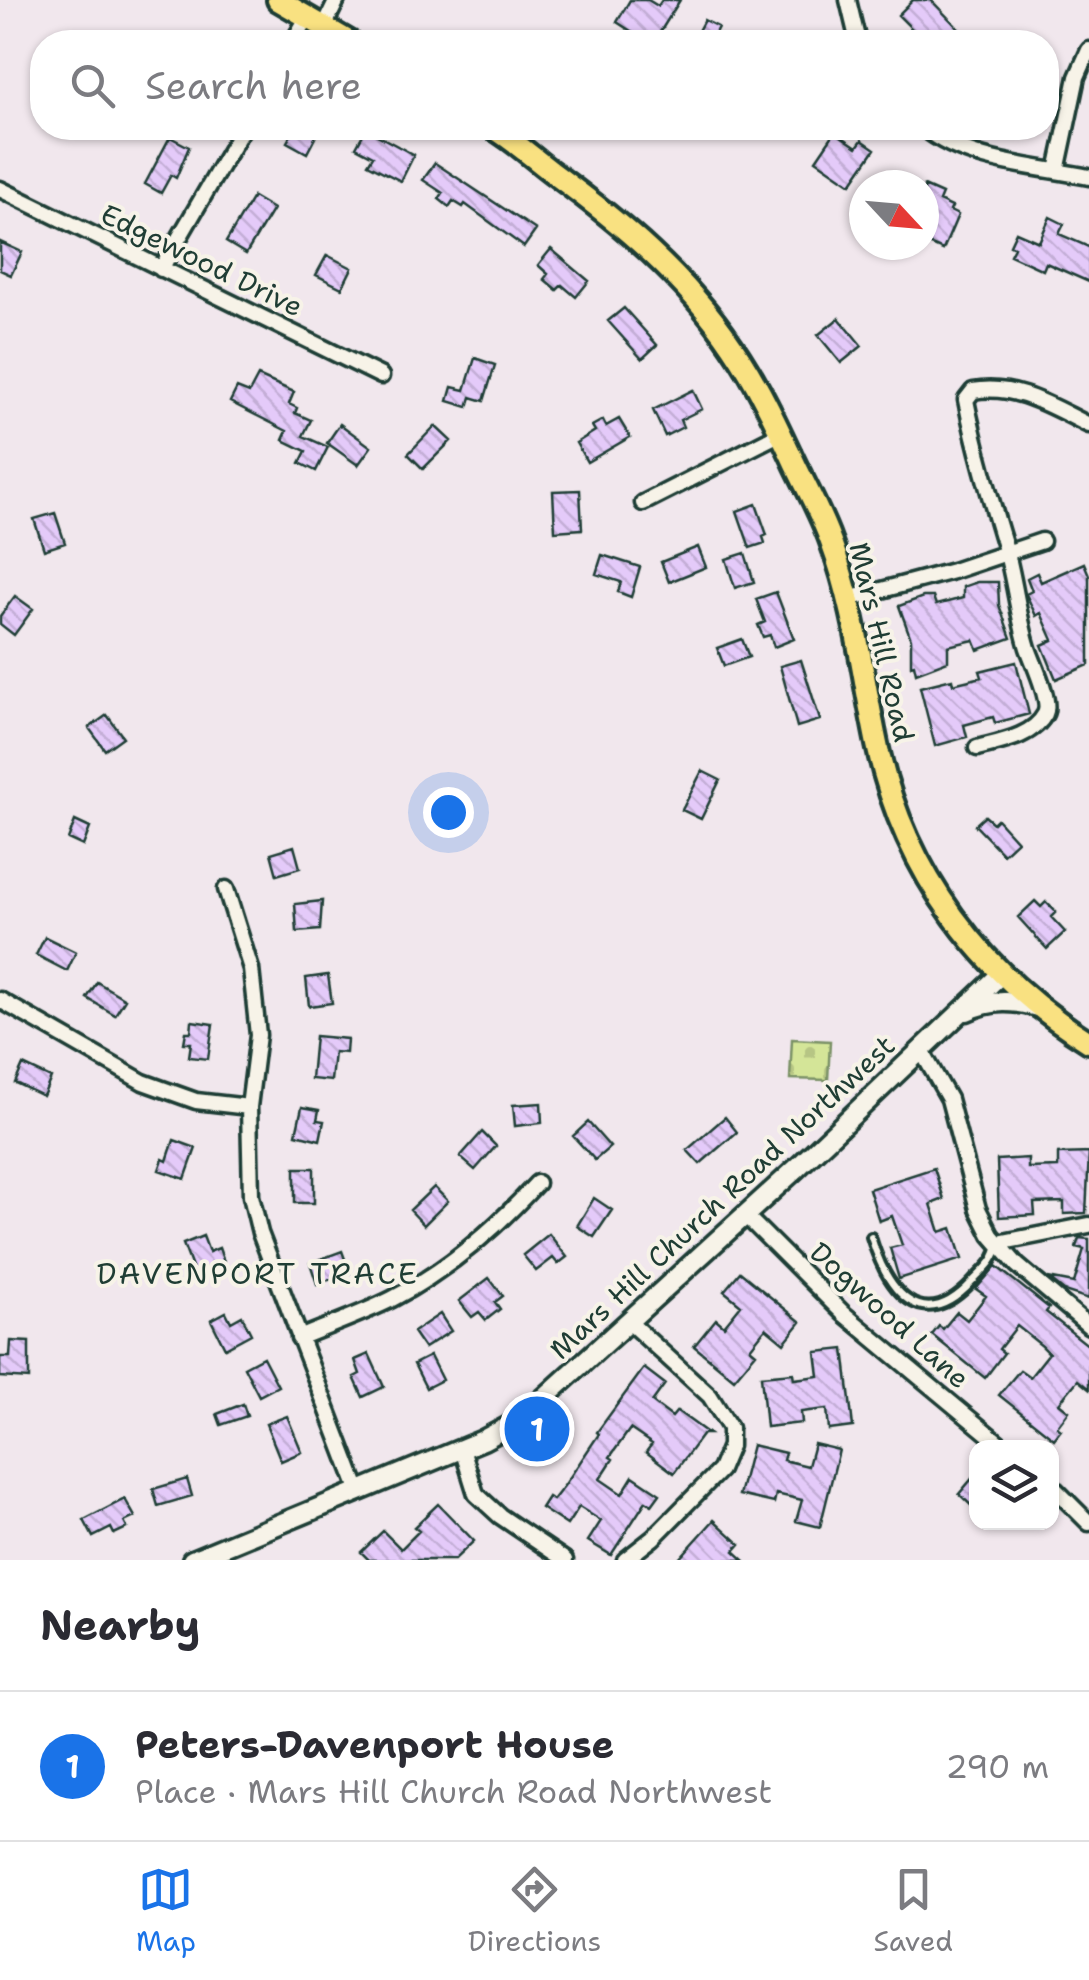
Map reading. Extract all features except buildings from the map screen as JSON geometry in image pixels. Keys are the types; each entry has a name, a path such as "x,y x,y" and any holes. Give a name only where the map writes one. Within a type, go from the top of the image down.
{"main road":[{"path":"301,11 331,30"},
{"name":"Mars Hill Road","path":"509,140 610,216 678,279 735,350 781,434 830,540 848,599 879,750 904,833 941,902 1001,974 1089,1042"}],"street":[{"path":"301,11 337,0"},
{"path":"848,0 855,30"},
{"path":"1057,171 1077,78 1089,50"},
{"path":"161,268 236,140"},
{"path":"940,140 971,153 1089,177"},
{"name":"Edgewood Drive","path":"0,189 381,376"},
{"path":"977,748 1017,736 1035,725 1046,713 1047,703 1027,645 1007,552 966,400 974,391 996,387 1017,391 1089,425"},
{"path":"643,503 781,434"},
{"path":"848,599 1042,541"},
{"path":"226,889 251,969 258,1035 249,1107 251,1196 260,1234 359,1492"},
{"name":"Mars Hill Church Road Northwest","path":"192,1560 462,1449 520,1420 1001,974"},
{"path":"0,1000 143,1082 196,1100 249,1107"},
{"path":"958,1015 993,1002 1018,1002 1041,1008"},
{"path":"921,1050 949,1099 978,1210 998,1243 1017,1265 1089,1326"},
{"path":"299,1338 392,1299 450,1264 504,1220 537,1183"},
{"name":"Dogwood Lane","path":"745,1215 844,1314 995,1440"},
{"path":"998,1243 1089,1225"},
{"path":"626,1560 720,1470 730,1446 730,1428 710,1396 628,1320"},
{"path":"462,1449 476,1494 500,1516 565,1560"},
{"path":"1059,1493 1089,1522"}],"lane":[{"path":"872,1237 880,1268 901,1294 923,1308 941,1306 962,1293 996,1256 998,1243"}],"green space":[{"path":"792,1039 830,1041 828,1080 790,1079"}],"place":[{"name":"Peters-Davenport House","path":"537,1429"}],"district":[{"name":"DAVENPORT TRACE","path":"258,1273"}]}
